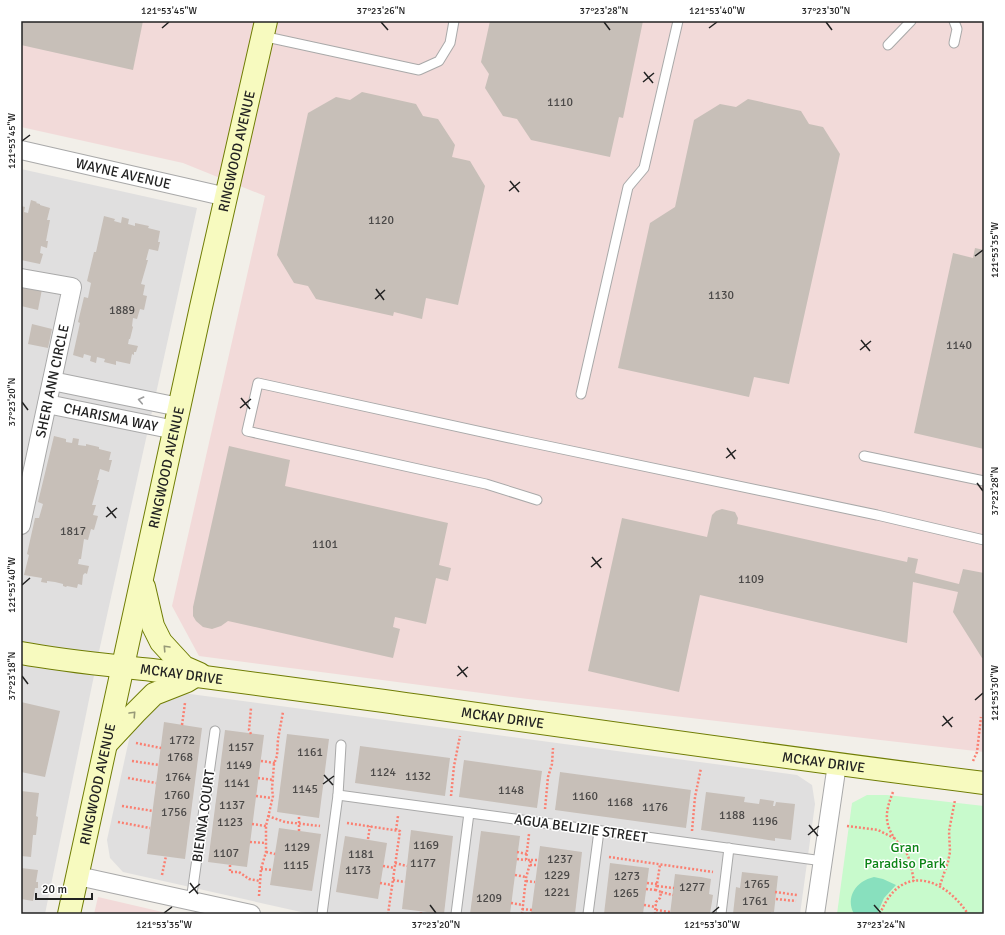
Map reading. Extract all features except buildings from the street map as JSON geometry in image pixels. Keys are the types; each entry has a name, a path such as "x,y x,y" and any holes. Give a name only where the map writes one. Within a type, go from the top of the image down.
{"street":[{"name":"RINGWOOD AVENUE","path":"69,914 179,407 264,28"},
{"name":"WAYNE AVENUE","path":"21,150 227,197"},
{"name":"SHERI ANN CIRCLE","path":"21,278 72,288 21,525"},
{"name":"CHARISMA WAY","path":"52,381 179,407"},
{"name":"CHARISMA WAY","path":"47,404 175,430"},
{"path":"142,581 153,626 161,642 184,667 202,677"},
{"name":"MCKAY DRIVE","path":"21,653 84,663 202,677 976,782"},
{"path":"107,743 154,694 187,681 202,677"},
{"path":"815,914 837,764"},
{"path":"78,876 250,914"}],"lane":[{"path":"264,28 419,70 439,61 450,43 454,21"},
{"path":"581,394 628,187 644,168 678,21"},
{"path":"888,45 911,21"},
{"path":"954,21 957,29 954,43"},
{"path":"537,500 486,484 247,432 258,382 519,440 877,515 984,540"},
{"path":"864,456 984,481"},
{"name":"BIENNA COURT","path":"191,901 215,731"},
{"path":"322,914 338,795 342,745"},
{"name":"AGUA BELIZIE STREET","path":"338,795 823,861"},
{"path":"456,914 469,813"},
{"path":"588,914 599,830"},
{"path":"721,914 729,848"}],"path":[{"path":"182,725 186,699"},
{"path":"251,708 249,730 251,734"},
{"path":"259,896 261,869 266,852 266,826 272,798 275,763 283,712"},
{"path":"976,782 971,764 977,752 981,717"},
{"path":"451,799 454,766 460,736"},
{"path":"136,743 161,748"},
{"path":"545,811 548,777 554,748"},
{"path":"132,761 159,765"},
{"path":"261,761 275,763"},
{"path":"692,831 695,797 701,768"},
{"path":"128,778 156,782"},
{"path":"258,778 273,780"},
{"path":"894,792 887,808 886,816 895,838 907,854 914,881"},
{"path":"256,796 272,798"},
{"path":"940,886 950,852 949,831 955,800"},
{"path":"122,806 153,811"},
{"path":"299,815 299,831"},
{"path":"268,816 285,822 370,826 400,831 388,914"},
{"path":"396,830 398,816 405,817"},
{"path":"118,822 150,828"},
{"path":"252,824 266,826"},
{"path":"368,839 370,826"},
{"path":"847,826 878,830 895,838"},
{"path":"523,833 536,835"},
{"path":"526,860 529,834"},
{"path":"250,842 266,843"},
{"path":"266,852 275,854"},
{"path":"517,852 527,854"},
{"path":"162,875 166,856"},
{"path":"607,864 608,857 726,874"},
{"path":"517,859 538,860"},
{"path":"522,914 526,877 531,860"},
{"path":"396,863 407,866"},
{"path":"230,865 230,872 239,872 249,879 260,881"},
{"path":"530,865 537,865"},
{"path":"656,890 660,865"},
{"path":"383,866 395,868"},
{"path":"261,869 273,870"},
{"path":"515,875 526,877"},
{"path":"393,880 405,882"},
{"path":"880,914 886,901 903,884 924,880 940,886 956,898 968,914"},
{"path":"526,881 535,882"},
{"path":"380,882 392,885"},
{"path":"647,883 674,888"},
{"path":"646,889 673,895"},
{"path":"655,914 656,902 660,898 661,892"},
{"path":"776,892 797,895"},
{"path":"776,899 796,901"},
{"path":"511,903 523,905"},
{"path":"644,905 670,912"},
{"path":"522,909 532,910"}],"shaded area":[{"path":"21,21 984,21 984,752 528,699 199,656 172,606 265,196 183,163 21,127"},
{"path":"21,169 197,208 98,656 45,914 21,914"},
{"path":"175,692 797,775 812,785 815,804 800,914 310,914 123,872 110,858 107,840 132,726 145,711"},
{"path":"98,897 171,914 94,914"}],"green space":[{"name":"Gran Paradiso Park","path":"867,795 887,795 984,806 984,914 837,914 852,803"},
{"path":"874,877 896,885 884,898 877,914 854,914 851,902 854,891 862,882"}]}
